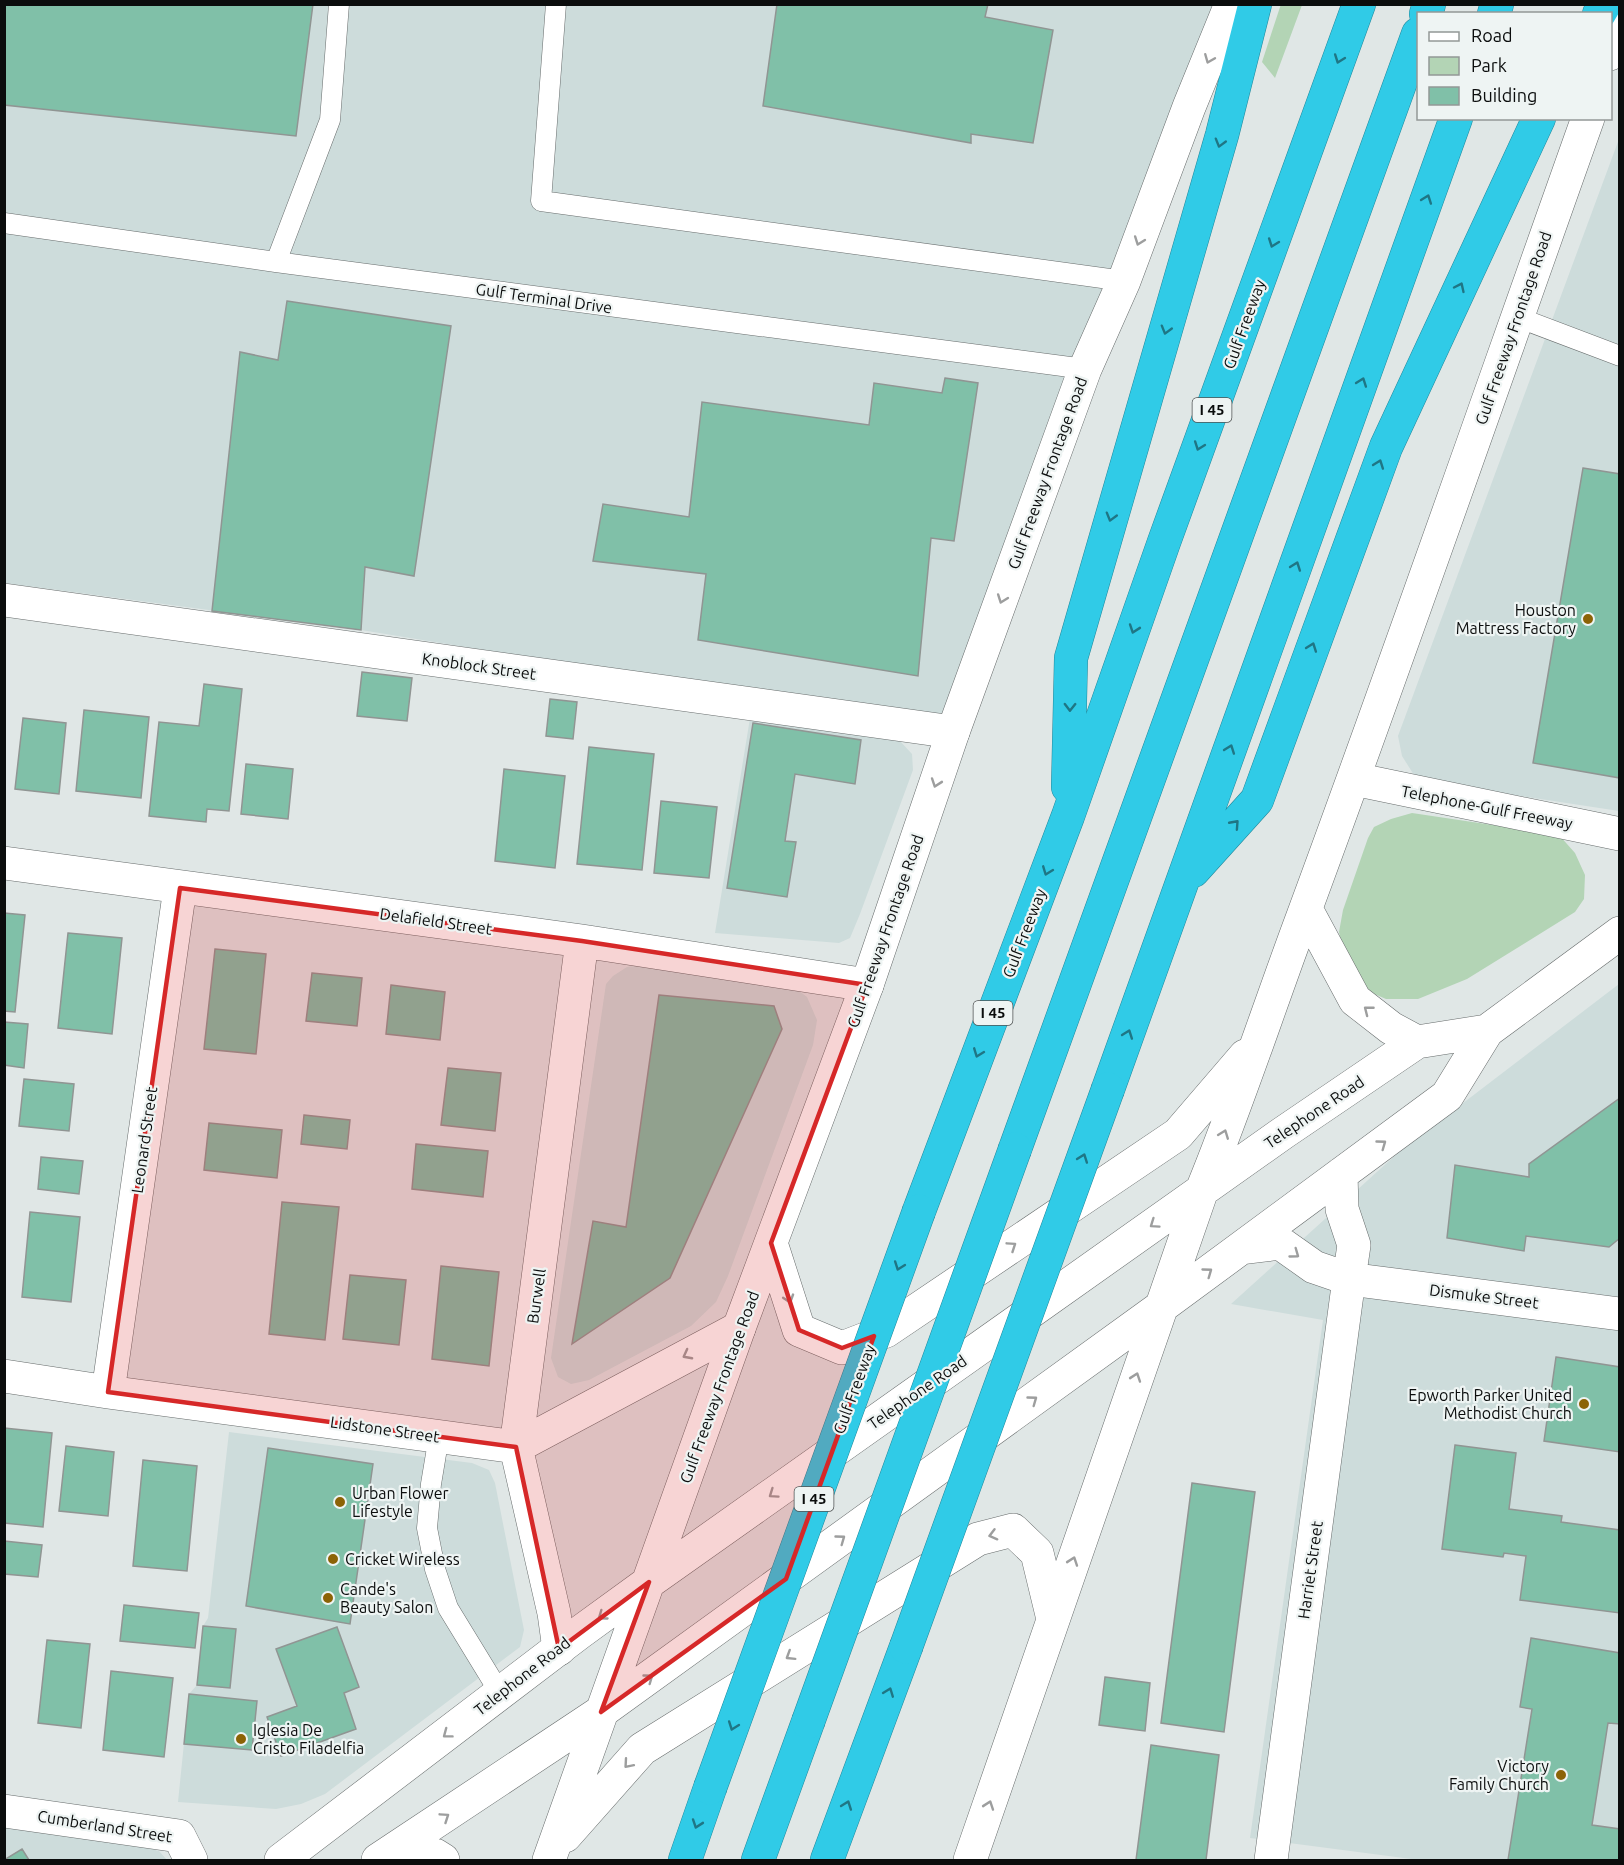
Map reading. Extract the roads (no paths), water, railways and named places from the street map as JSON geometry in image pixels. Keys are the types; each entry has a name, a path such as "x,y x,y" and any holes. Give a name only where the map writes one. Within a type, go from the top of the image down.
{"highway":[{"path":"1068,816 1071,658 1222,135 1255,4"},
{"name":"Gulf Freeway","path":"685,1860 919,1211 1068,816 1164,542 1359,4"},
{"path":"758,1860 1417,40"},
{"path":"827,1860 1108,1089 1455,120"},
{"path":"1182,884 1257,800 1386,447 1538,120"}],"main road":[{"name":"Gulf Freeway Frontage Road","path":"551,1855 739,1328 867,985 954,732 1085,369 1124,281 1189,107 1231,4"},
{"path":"1612,51 1620,28"},
{"name":"Gulf Freeway Frontage Road","path":"970,1860 1202,1190 1354,779 1587,120"},
{"name":"Knoblock Street","path":"4,600 954,732"},
{"name":"Telephone-Gulf Freeway","path":"1354,779 1620,834"},
{"name":"Delafield Street","path":"4,863 582,940 867,985"},
{"name":"Leonard Street","path":"108,1392 180,888"},
{"path":"1306,909 1354,1000 1391,1028 1417,1042"},
{"name":"Telephone Road","path":"388,1854 602,1712 1161,1307 1447,1096 1487,1031 1620,933"},
{"name":"Burwell","path":"559,1649 554,1613 516,1447 582,940"},
{"name":"Telephone Road","path":"281,1860 649,1582 1202,1190 1417,1042 1487,1031"},
{"path":"771,1243 799,1330 842,1348 886,1331 1178,1134 1256,1043"},
{"name":"Harriet Street","path":"1271,1860 1354,1245 1342,1209 1341,1174"},
{"name":"Dismuke Street","path":"1241,1248 1280,1243 1314,1267 1349,1279 1620,1314"},
{"path":"516,1447 739,1328"},
{"name":"Lidstone Street","path":"4,1377 516,1447"},
{"path":"551,1855 642,1749 978,1539 1013,1530 1037,1553 1053,1618"},
{"name":"Cumberland Street","path":"4,1811 178,1836 191,1860"},
{"path":"388,1854 435,1855 443,1860"}],"lane":[{"path":"276,262 330,120 339,4"},
{"path":"556,4 541,201 1124,281"},
{"name":"Gulf Terminal Drive","path":"4,223 276,262 1085,369"},
{"path":"1517,317 1620,356"},
{"path":"439,1436 427,1528 435,1569 448,1608 500,1694"}],"place":[{"name":"Houston Mattress Factory","path":"1588,619"},
{"name":"Epworth Parker United Methodist Church","path":"1584,1404"},
{"name":"Urban Flower Lifestyle","path":"340,1502"},
{"name":"Cricket Wireless","path":"333,1559"},
{"name":"Cande's Beauty Salon","path":"328,1598"},
{"name":"Iglesia De Cristo Filadelfia","path":"241,1739"},
{"name":"Victory Family Church","path":"1561,1775"}]}
